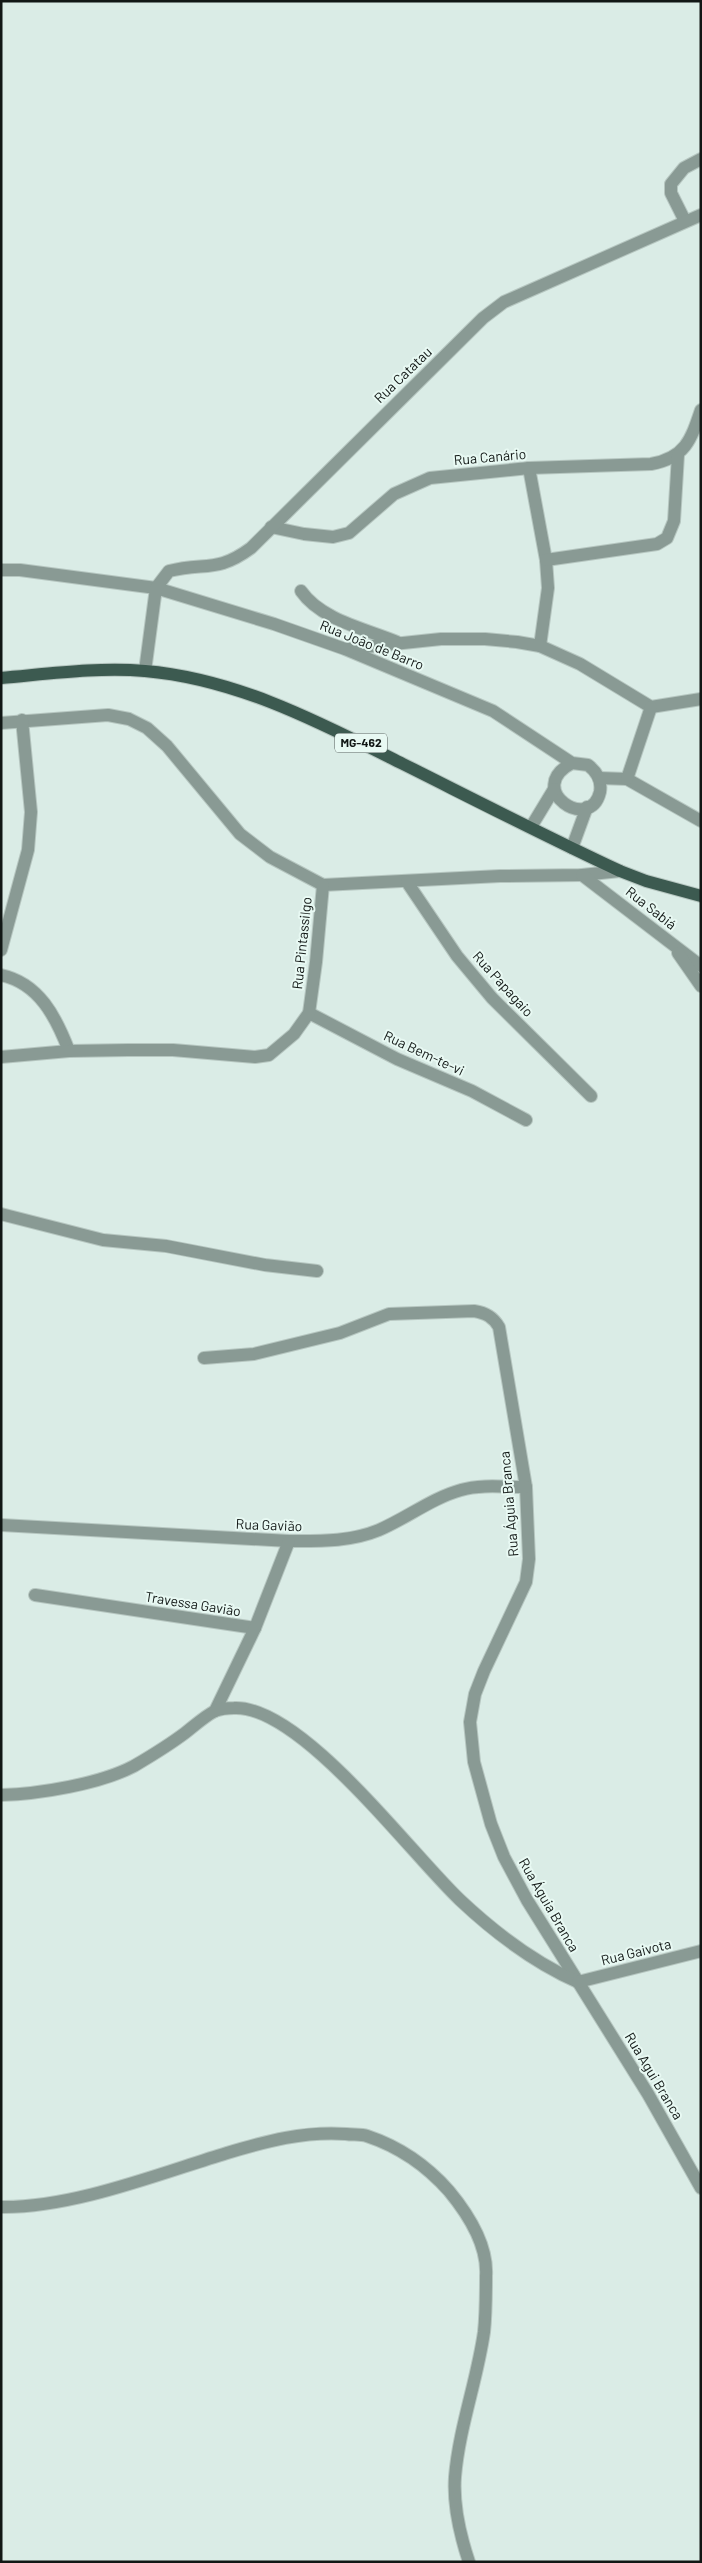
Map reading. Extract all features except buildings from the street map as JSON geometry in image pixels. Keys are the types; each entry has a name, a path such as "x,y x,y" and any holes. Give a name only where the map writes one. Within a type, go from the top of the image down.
{"main road":[{"name":"MG-462","path":"1,678 95,671 145,671 196,680 248,693 321,722 620,871 646,881 701,896"}],"street":[{"path":"685,221 671,193 671,184 684,168 701,159"},
{"name":"Rua Catatau","path":"156,588 169,571 218,566 234,560 271,527 483,318 504,302 608,258 701,215"},
{"path":"546,560 657,544 667,538 674,521 678,455 694,429 701,410"},
{"name":"Rua Canário","path":"271,527 304,534 333,537 348,533 394,494 412,484 430,478 529,468 651,464 666,462 678,455"},
{"path":"529,468 546,560 548,588 540,646"},
{"name":"Rua João de Barro","path":"1,570 20,570 156,588 274,624 345,649 493,711 572,763 588,765 599,778"},
{"path":"145,671 156,588"},
{"path":"301,591 315,606 332,616 399,642"},
{"path":"345,649 399,642 485,638 540,646 580,664 652,707 701,699"},
{"path":"627,779 652,707"},
{"name":"Rua Pintassilgo","path":"1,722 108,715 128,719 147,728 167,746 240,834 270,857 322,885 316,962 309,1013"},
{"path":"1,950 28,850 31,812 22,720"},
{"path":"531,827 554,789 556,777 562,768 572,763"},
{"path":"554,789 558,799 566,806 576,809 587,807 594,803 599,795 599,778 627,779 701,821"},
{"path":"572,848 587,807"},
{"path":"322,885 500,876 582,875 620,871"},
{"name":"Rua Sabiá","path":"582,875 701,966"},
{"name":"Rua Papagaio","path":"407,882 457,956 492,998 591,1096"},
{"path":"671,943 701,986"},
{"path":"1,975 15,978 42,999 60,1026 69,1051"},
{"path":"1,1056 69,1051 173,1050 255,1057 269,1054 282,1046 309,1013"},
{"name":"Rua Bem-te-vi","path":"309,1013 396,1058 472,1091 526,1120"},
{"path":"1,1214 102,1240 166,1246 265,1265 317,1271"},
{"name":"Rua Águia Branca","path":"204,1358 254,1354 340,1333 389,1314 474,1311 485,1313 494,1319 502,1335 526,1487 529,1558 526,1582 475,1694 470,1722 474,1754 492,1824 504,1857 527,1900 578,1982"},
{"name":"Rua Gavião","path":"1,1525 289,1541 345,1540 378,1530 446,1495 464,1489 526,1487"},
{"name":"Travessa Gavião","path":"35,1595 255,1628 289,1541"},
{"path":"216,1711 255,1628"},
{"path":"1,1795 49,1790 87,1782 132,1767 174,1741 216,1711 249,1708 271,1718 304,1740 338,1771 461,1901 521,1949 553,1971 578,1982"},
{"name":"Rua Gaivota","path":"578,1982 701,1951"},
{"name":"Rua Agui Branca","path":"578,1982 648,2094 701,2188"},
{"path":"1,2208 25,2208 70,2200 278,2138 325,2133 366,2136 402,2152 433,2173 465,2210 480,2242 487,2272 484,2333 464,2423 455,2478 462,2542 469,2562"}]}
